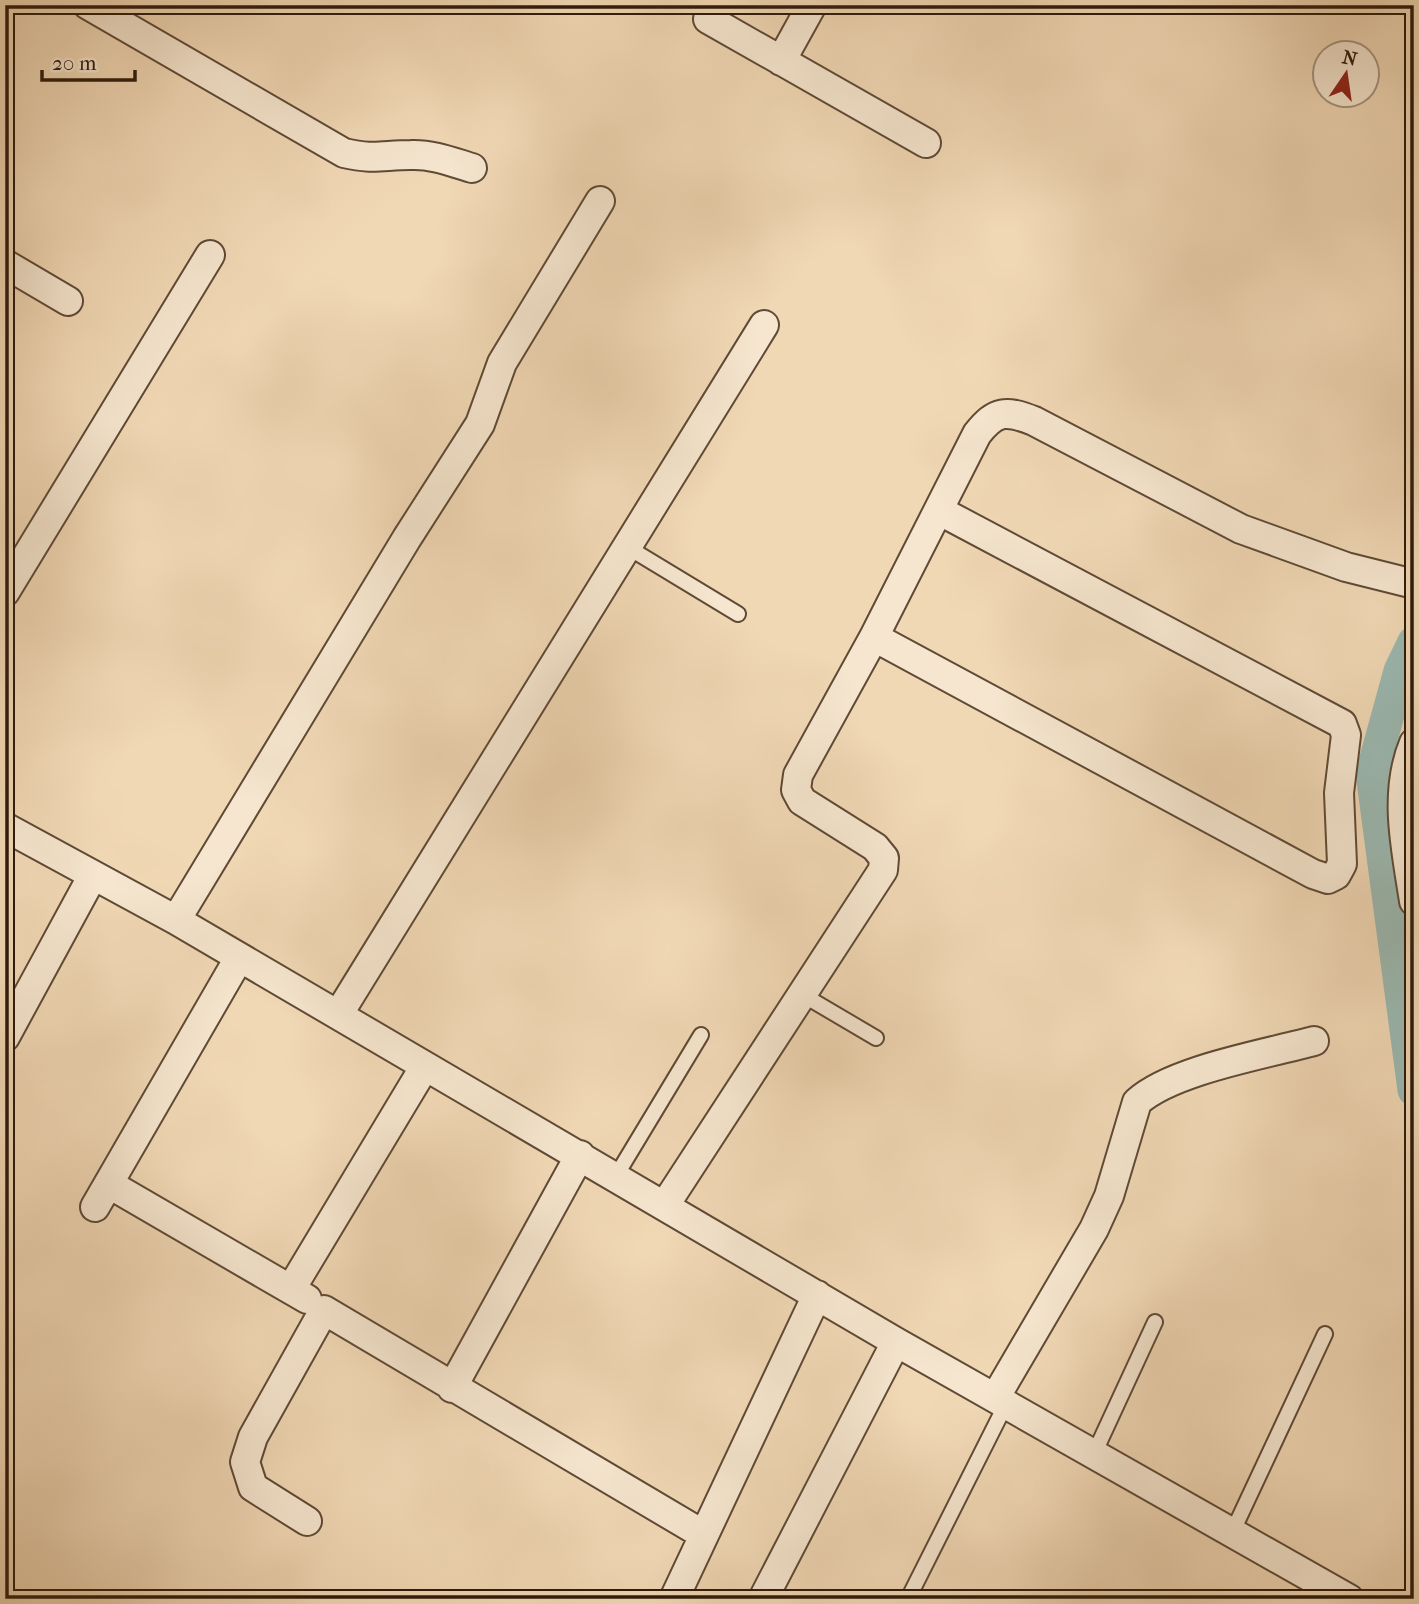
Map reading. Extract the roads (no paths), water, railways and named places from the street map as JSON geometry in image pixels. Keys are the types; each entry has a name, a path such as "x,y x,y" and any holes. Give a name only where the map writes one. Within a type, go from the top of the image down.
{"street":[{"path":"88,5 344,153 370,159 433,156 472,168"},
{"path":"781,61 812,5"},
{"path":"708,19 926,143"},
{"path":"176,920 400,550 480,424 502,363 600,201"},
{"path":"5,592 210,255"},
{"path":"5,264 68,301"},
{"path":"338,1015 764,326"},
{"path":"665,1205 883,870 884,858 875,847 802,801 796,790 798,775 940,512 976,434 989,419 1013,412 1241,528 1346,567 1414,584"},
{"path":"874,637 1313,874 1328,879 1336,875 1342,864 1339,793 1346,735 1342,724 940,512"},
{"path":"1414,743 1403,781 1403,821 1414,901"},
{"path":"5,827 176,920 896,1342 1349,1599"},
{"path":"5,1037 93,874"},
{"path":"239,958 102,1195 291,1289 452,1388 704,1535"},
{"path":"1001,1401 1094,1229 1109,1196 1137,1102 1148,1092 1184,1077 1314,1041"},
{"path":"291,1289 425,1066"},
{"path":"452,1388 580,1155"},
{"path":"674,1599 817,1295"},
{"path":"307,1521 253,1488 245,1462 253,1437 324,1310"},
{"path":"763,1599 896,1342"}],"lane":[{"path":"629,548 738,614"},
{"path":"803,995 876,1038"},
{"path":"616,1176 701,1035"},
{"path":"1094,1454 1154,1322"},
{"path":"1232,1533 1325,1335"},
{"path":"908,1599 1001,1401"}],"waterway":[{"path":"1414,642 1400,671 1372,773 1414,1090"}]}
